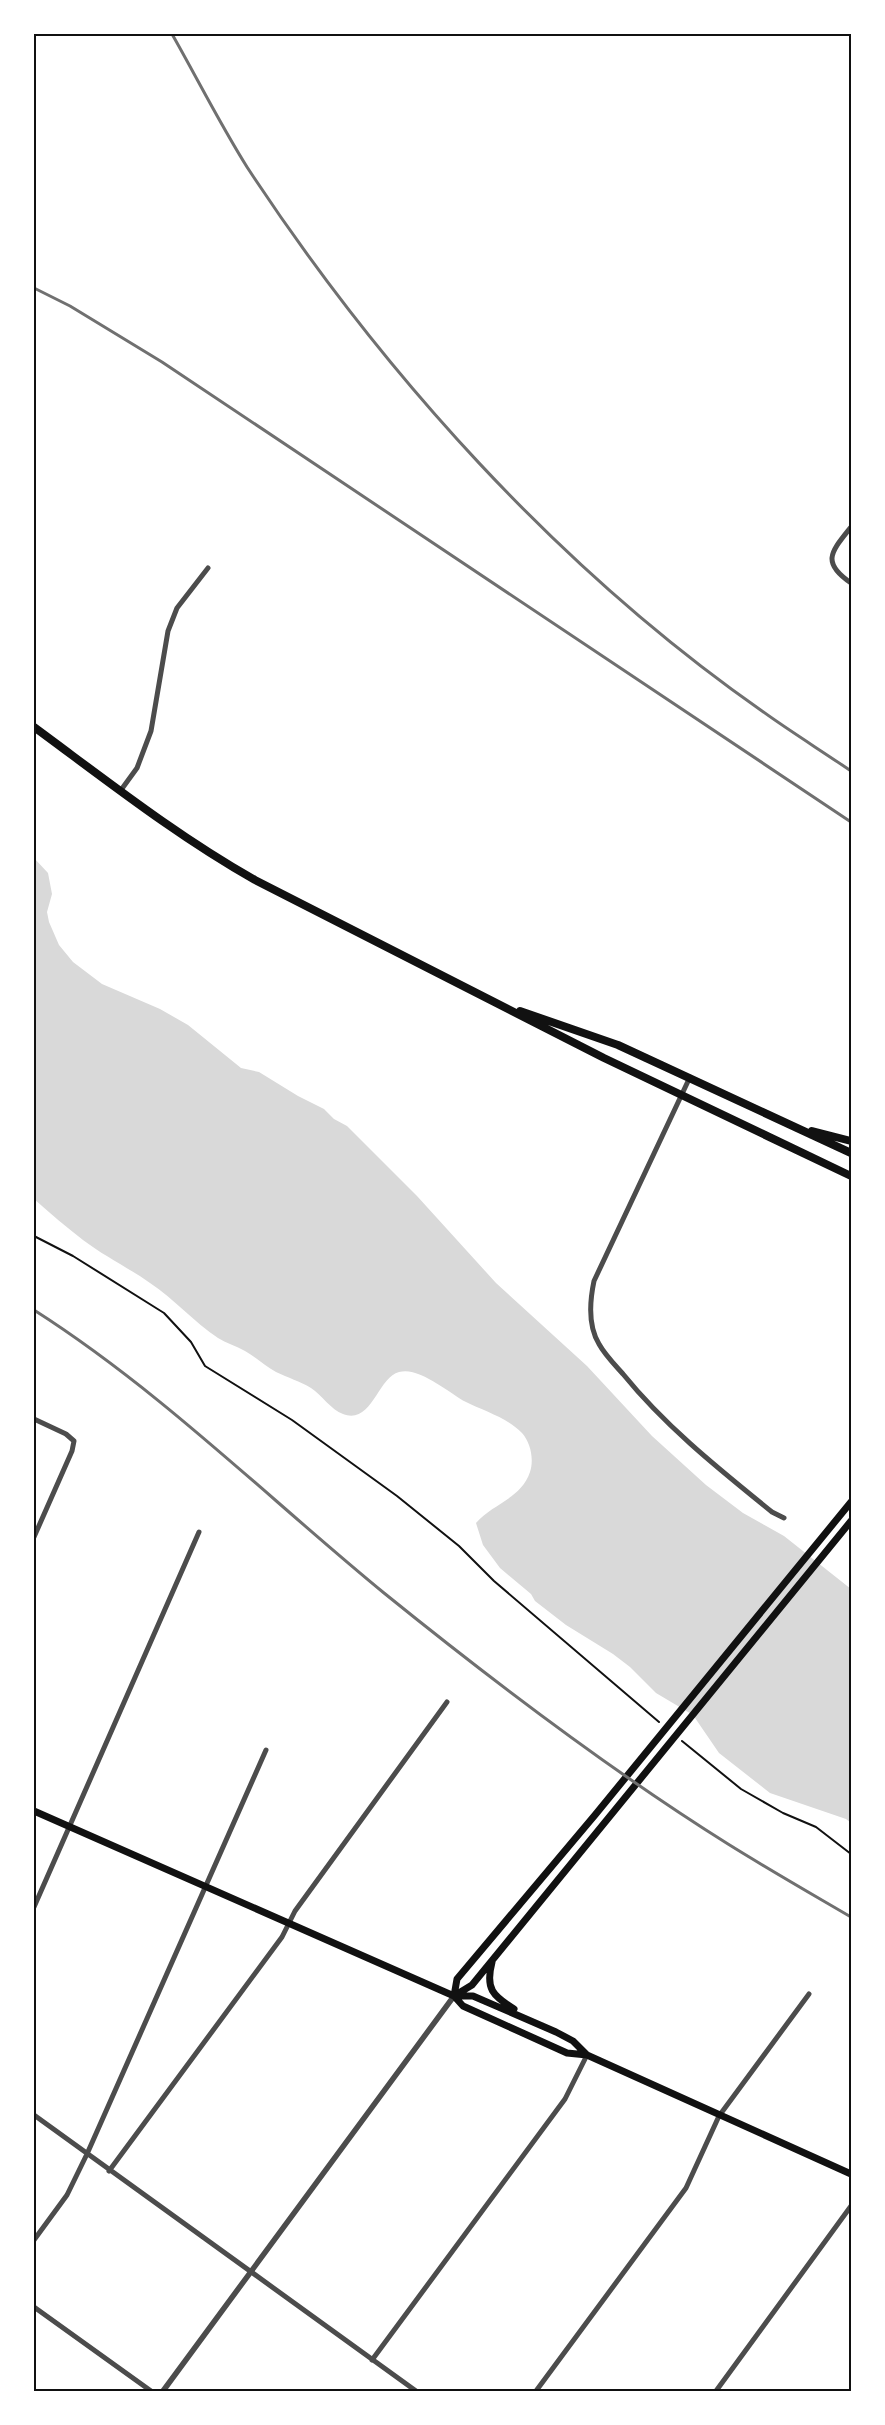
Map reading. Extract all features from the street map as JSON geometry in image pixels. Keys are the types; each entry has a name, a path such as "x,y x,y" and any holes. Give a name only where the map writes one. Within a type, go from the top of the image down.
{"main road":[{"path":"34,727 175,831 247,876 680,1095 851,1176"},
{"path":"499,1004 618,1045 851,1153"},
{"path":"786,1123 851,1141"},
{"path":"454,1996 457,1979 596,1815 851,1502"},
{"path":"454,1996 472,1985 851,1520"},
{"path":"34,1810 454,1996 473,1996 536,2023 573,2041 587,2056"},
{"path":"493,1958 490,1972 490,1989 503,2002 536,2023"},
{"path":"454,1996 463,2006 567,2053 587,2056 851,2174"}],"street":[{"path":"851,527 833,551 831,561 835,571 851,583"},
{"path":"121,790 137,768 151,731 168,631 177,608 208,568"},
{"path":"690,1077 594,1280 590,1301 592,1322 598,1344 642,1397 697,1452 772,1512 784,1518"},
{"path":"34,1419 66,1434 74,1441 72,1450 34,1537"},
{"path":"34,1907 198,1532"},
{"path":"109,2171 282,1937 295,1911 447,1702"},
{"path":"34,2240 67,2195 87,2154 266,1750"},
{"path":"536,2391 686,2188 719,2116 809,1994"},
{"path":"162,2391 454,1996"},
{"path":"372,2360 565,2099 587,2056"},
{"path":"34,2115 250,2273 416,2391"},
{"path":"716,2391 851,2206"},
{"path":"34,2307 152,2391"}],"path":[{"path":"34,1236 73,1256 164,1313 191,1342 205,1366 292,1420 397,1496 458,1546 494,1581 660,1723"},
{"path":"682,1741 741,1789 783,1813 816,1827 851,1854"}],"shaded area":[{"path":"34,858 48,873 52,894 47,912 49,922 59,945 73,962 102,984 160,1009 188,1025 241,1068 259,1072 298,1096 324,1109 334,1119 347,1126 417,1196 496,1283 587,1366 652,1436 706,1485 743,1513 784,1536 851,1589 851,1823 846,1819 770,1793 719,1753 693,1715 656,1693 630,1667 613,1654 566,1625 535,1601 531,1594 500,1568 483,1545 476,1523 520,1489 530,1472 532,1462 530,1447 525,1437 516,1428 503,1419 466,1402 425,1376 407,1371 399,1372 385,1382 368,1407 361,1413 353,1416 343,1414 303,1383 276,1372 245,1351 218,1338 159,1289 91,1246 34,1199"}],"railway":[{"path":"172,34 237,151 300,244 356,319 416,393 479,463 546,531 615,595 687,655 773,719 851,771"},
{"path":"34,288 70,306 162,362 851,822"},
{"path":"34,1310 126,1375 170,1410 384,1593 552,1724 683,1815 758,1863 851,1917"}]}
